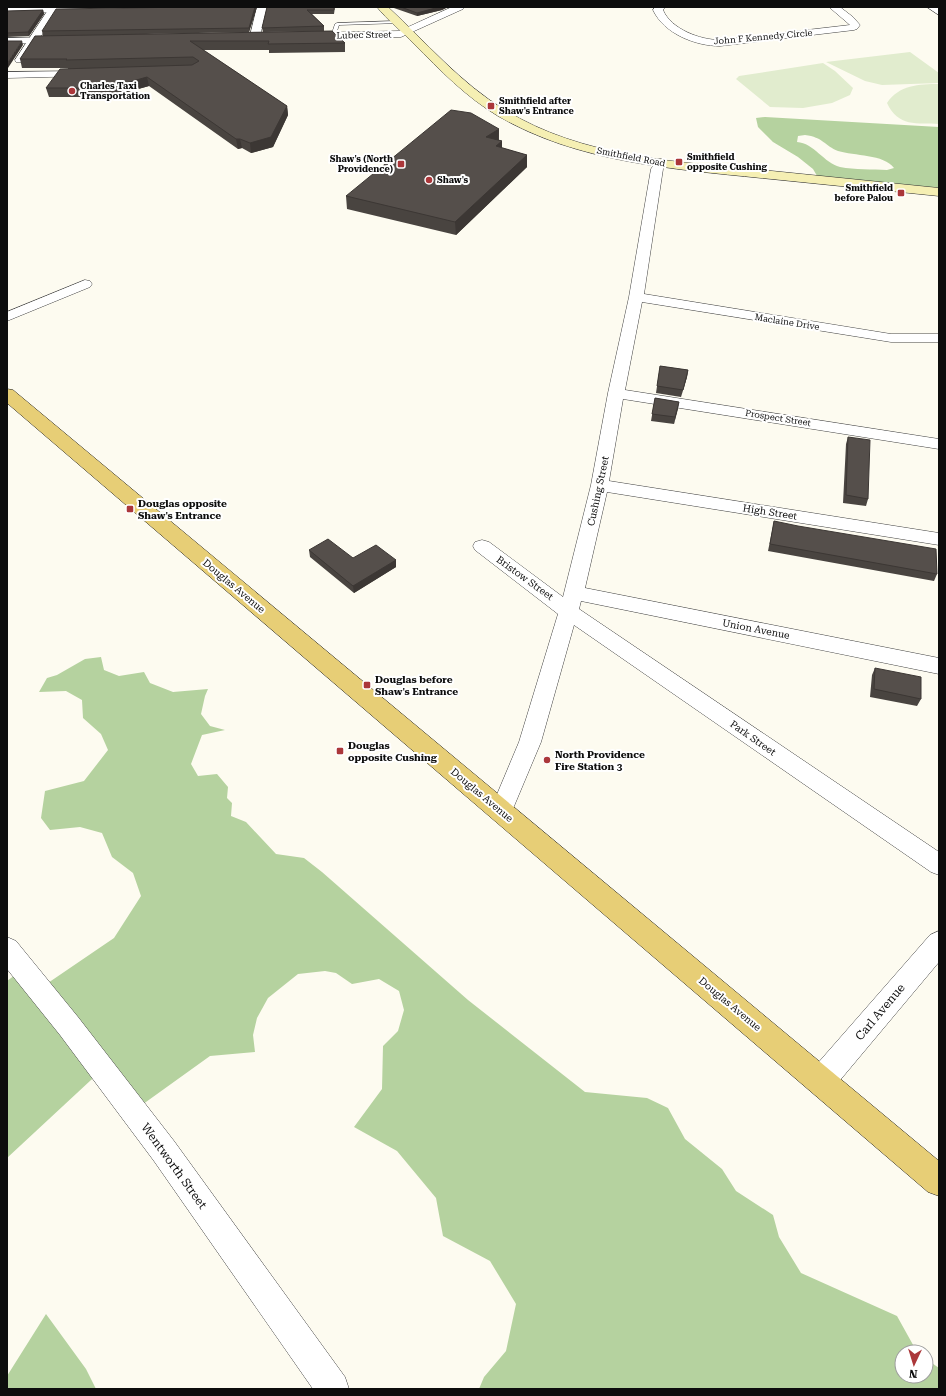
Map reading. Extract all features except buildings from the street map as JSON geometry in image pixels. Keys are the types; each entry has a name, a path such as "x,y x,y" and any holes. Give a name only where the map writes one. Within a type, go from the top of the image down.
{"main road":[{"name":"Smithfield Road","path":"382,7 480,98 503,113 539,132 574,144 624,157 713,170 939,192"},
{"name":"Douglas Avenue","path":"7,394 939,1181"}],"street":[{"path":"130,8 192,7"},
{"path":"255,36 262,7"},
{"name":"Lubec Street","path":"298,36 334,32 401,34 460,7"},
{"name":"John F Kennedy Circle","path":"660,7 658,12 667,23 673,27 700,41 720,43 854,27 855,25 852,21 834,7"},
{"path":"932,7 939,12"},
{"path":"7,10 54,8 99,9"},
{"path":"9,75 54,8"},
{"path":"7,41 72,40"},
{"path":"9,75 97,74"},
{"name":"Cushing Street","path":"501,811 530,742 571,602 600,485 616,393 636,297 657,169 661,163"},
{"path":"7,318 85,284"},
{"name":"Maclaine Drive","path":"636,297 872,336 891,338 939,338"},
{"name":"Prospect Street","path":"616,393 939,444"},
{"name":"High Street","path":"600,485 939,539"},
{"name":"Bristow Street","path":"482,546 571,602"},
{"name":"Union Avenue","path":"571,602 939,666"},
{"name":"Park Street","path":"571,602 939,865"},
{"name":"Carl Avenue","path":"821,1081 939,943"},
{"name":"Wentworth Street","path":"7,949 69,1026 164,1151 333,1389"}],"lane":[{"path":"334,32 363,28 365,23 398,22"}],"green space":[{"path":"910,52 939,73 939,83 882,85 865,81 826,62"},
{"path":"823,63 835,71 853,88 850,95 832,103 803,108 770,107 736,79 739,76"},
{"path":"924,84 939,84 939,124 916,123 902,120 891,111 887,103 897,92 903,89"},
{"path":"765,117 939,127 939,192 820,181 813,169 798,157 773,142 758,127 756,118","holes":["798,136 811,136 838,151 883,160 894,168 887,170 858,169 834,165 814,149 803,143 797,142"]},
{"path":"101,657 104,670 119,676 144,672 150,683 173,692 208,689 201,714 210,726 225,730 202,735 191,764 198,776 217,774 228,787 227,798 232,803 231,816 246,822 276,854 304,858 322,872 468,1000 585,1092 647,1098 668,1108 685,1139 722,1169 736,1191 773,1215 779,1237 801,1273 897,1316 913,1344 894,1344 894,1384 934,1384 934,1365 939,1368 939,1389 479,1389 484,1377 506,1351 516,1304 490,1261 443,1236 436,1198 397,1151 354,1127 382,1089 383,1046 398,1031 404,1010 399,991 379,979 352,984 336,973 325,971 298,974 268,998 257,1018 253,1035 255,1052 210,1056 139,1107 107,1068 91,1080 7,1158 7,981 27,966 45,985 114,938 141,896 133,873 112,857 102,833 80,827 50,830 41,818 45,791 84,781 108,750 101,734 83,718 82,700 66,691 39,692 47,678 57,675 85,659"},
{"path":"46,1314 86,1369 96,1389 7,1389 7,1376"}],"place":[{"name":"Charles Taxi Transportation","path":"72,91"},
{"name":"Smithfield after Shaw's Entrance","path":"491,106"},
{"name":"Smithfield opposite Cushing","path":"679,162"},
{"name":"Shaw's (North Providence)","path":"401,164"},
{"name":"Shaw's","path":"429,180"},
{"name":"Smithfield before Palou","path":"901,193"},
{"name":"Douglas opposite Shaw's Entrance","path":"130,509"},
{"name":"Douglas before Shaw's Entrance","path":"367,685"},
{"name":"Douglas opposite Cushing","path":"340,751"},
{"name":"North Providence Fire Station 3","path":"547,760"}]}
